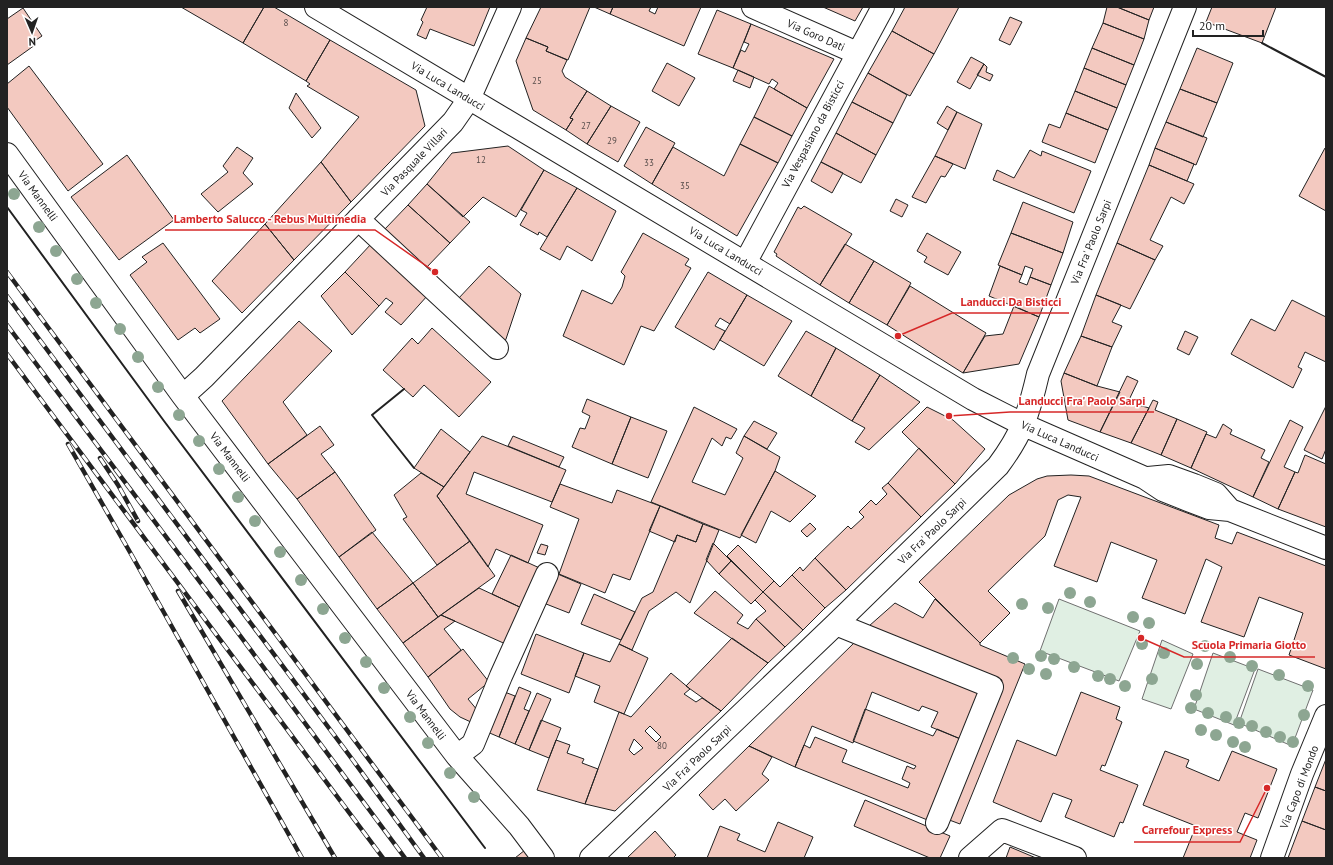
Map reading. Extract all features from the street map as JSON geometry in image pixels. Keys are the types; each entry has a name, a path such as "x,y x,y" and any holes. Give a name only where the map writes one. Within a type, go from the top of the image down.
{"street":[{"name":"Via Luca Landucci","path":"316,7 947,384 1024,425 1145,478 1163,490 1209,508 1230,510 1326,548"},
{"name":"Via Pasquale Villari","path":"183,396 204,377 453,122 469,99 510,7"},
{"name":"Via Goro Dati","path":"753,7 857,52"},
{"name":"Via Vespasiano da Bisticci","path":"745,262 857,52 883,7"},
{"name":"Via Fra' Paolo Sarpi","path":"592,858 998,466 1014,444 1030,410 1038,374 1185,7"},
{"name":"Via Mannelli","path":"7,154 183,396 458,756 519,826 543,858"},
{"path":"358,220 497,348"},
{"path":"458,756 473,744 501,676 547,574"},
{"path":"836,624 992,687 937,823"},
{"name":"Via Capo di Mondo","path":"1272,858 1302,774 1326,716"},
{"path":"970,858 1002,830 1075,858"}],"green space":[{"path":"1059,599 1140,631 1119,681 1040,651"},
{"path":"1162,640 1193,654 1171,709 1142,699"},
{"path":"1213,653 1255,669 1234,725 1194,709"},
{"path":"1258,669 1313,690 1292,746 1239,723"}],"building":[{"path":"181,7 264,7 243,43"},
{"path":"264,7 274,7 330,40 306,81 243,43"},
{"path":"427,7 490,7 474,46 430,29 426,39 417,35 423,22 421,20"},
{"path":"541,7 590,7 568,60 546,51 548,47 526,38"},
{"path":"594,7 613,7 610,14"},
{"path":"613,7 651,7 649,11 655,14 658,7 701,7 684,46 610,14"},
{"path":"823,7 863,7 855,21"},
{"path":"905,7 959,7 934,54 892,31"},
{"path":"1107,7 1117,7 1149,20 1144,39 1103,23"},
{"path":"1117,7 1154,7 1149,20"},
{"path":"1212,7 1276,7 1262,43 1206,22"},
{"path":"23,8 42,36 33,42 35,45 7,65 7,19"},
{"path":"717,10 751,24 733,68 698,54"},
{"path":"1010,17 1022,22 1010,45 999,40"},
{"path":"1103,23 1144,39 1134,65 1092,48"},
{"path":"751,24 834,59 807,108 774,89 778,83 772,79 769,84 733,68 741,50 745,52 749,44 744,42"},
{"path":"892,31 934,54 910,96 868,73"},
{"path":"526,38 548,47 546,51 567,60 562,71 565,77 587,91 570,118 573,119 566,130 533,110 516,61"},
{"path":"330,40 416,90 425,126 351,202 321,162 359,117 307,86 310,84 306,81"},
{"path":"1092,48 1134,65 1126,85 1084,68"},
{"path":"1197,48 1233,63 1217,103 1180,89"},
{"path":"971,57 984,64 970,89 957,82"},
{"path":"667,63 695,78 679,106 652,91"},
{"path":"984,64 987,67 986,72 993,75 990,81 977,75"},
{"path":"29,66 103,164 68,191 7,107 7,84"},
{"path":"1084,68 1126,85 1117,108 1075,91"},
{"path":"738,70 754,77 750,88 733,81"},
{"path":"868,73 907,95 893,123 852,102"},
{"path":"769,86 807,108 792,136 754,117"},
{"path":"1180,89 1217,103 1203,137 1166,122"},
{"path":"587,91 611,106 587,144 566,130 573,119 570,118"},
{"path":"1075,91 1117,108 1108,130 1066,113"},
{"path":"296,93 321,128 312,138 289,108"},
{"path":"852,102 893,123 876,155 836,133"},
{"path":"611,106 640,122 618,162 587,144"},
{"path":"947,106 957,112 948,130 937,123"},
{"path":"957,112 982,124 965,169 935,156"},
{"path":"1066,113 1108,130 1095,163 1042,142 1049,124 1060,128"},
{"path":"754,117 792,136 778,163 740,144"},
{"path":"1166,122 1207,138 1196,165 1155,148"},
{"path":"646,127 675,143 652,184 624,166"},
{"path":"836,133 876,155 861,183 821,162"},
{"path":"740,144 778,163 737,236 652,184 673,147 724,176"},
{"path":"508,146 544,170 516,217 483,197 463,217 427,184 452,153"},
{"path":"237,147 253,158 243,173 253,184 218,212 201,194 228,172 223,166"},
{"path":"1155,148 1194,164 1187,181 1149,165"},
{"path":"1326,148 1326,211 1299,196"},
{"path":"1030,150 1041,156 1042,151 1091,171 1074,213 993,180 997,170 1014,178"},
{"path":"127,155 174,220 119,260 71,197"},
{"path":"935,156 953,164 945,177 941,176 926,203 912,197"},
{"path":"321,162 351,202 294,260 265,224"},
{"path":"821,162 843,173 832,193 811,181"},
{"path":"1149,165 1194,184 1184,204 1171,197 1150,240 1163,246 1155,260 1117,243"},
{"path":"544,170 577,188 547,237 539,232 538,235 520,225 527,213 521,210"},
{"path":"427,184 470,222 450,243 408,205"},
{"path":"577,188 616,211 592,261 567,246 560,260 540,249"},
{"path":"896,199 908,205 902,217 890,211"},
{"path":"1023,202 1073,222 1063,253 1011,233"},
{"path":"408,205 450,243 425,269 384,230"},
{"path":"804,206 852,234 820,285 776,256 777,254 774,252 798,207 801,209"},
{"path":"265,224 294,260 242,313 212,281"},
{"path":"643,233 689,259 685,265 691,268 654,331 641,326 624,365 563,336 582,290 612,304 622,287 625,276 621,272"},
{"path":"927,233 961,252 948,275 924,262 927,257 917,251"},
{"path":"1011,233 1063,253 1051,285 1030,277 1033,269 1025,266 1022,275 998,265"},
{"path":"163,243 220,319 200,333 195,328 178,340 130,275 147,262 142,257"},
{"path":"372,243 428,295 401,325 385,312 393,303 386,298 379,306 345,272"},
{"path":"1117,243 1155,260 1130,309 1096,295"},
{"path":"845,244 874,261 849,303 820,285"},
{"path":"874,261 911,283 887,325 849,303"},
{"path":"489,266 521,294 503,344 457,300"},
{"path":"1000,266 1022,275 1019,282 1027,285 1030,277 1051,285 1039,317 989,296"},
{"path":"345,272 379,306 352,335 321,296"},
{"path":"708,272 747,295 730,324 720,318 715,326 725,331 714,350 675,327"},
{"path":"910,286 986,333 963,373 887,325"},
{"path":"747,295 792,321 764,366 720,340"},
{"path":"1096,295 1121,305 1112,322 1122,326 1112,347 1081,336"},
{"path":"1292,300 1326,317 1326,362 1305,352 1298,367 1302,369 1293,388 1231,354 1251,319 1275,331"},
{"path":"1014,306 1039,317 1019,364 963,373 985,336 1003,334"},
{"path":"299,321 332,351 283,402 307,435 268,464 222,401"},
{"path":"432,328 491,382 459,417 424,385 413,397 383,370 412,338 418,344"},
{"path":"806,331 836,348 811,396 778,376"},
{"path":"1185,331 1198,337 1189,355 1177,349"},
{"path":"1081,336 1112,347 1097,386 1064,373"},
{"path":"836,348 880,375 852,421 811,396"},
{"path":"1064,373 1097,386 1120,392 1100,432 1068,420 1061,381"},
{"path":"880,375 920,402 869,450 855,442 865,428 852,421"},
{"path":"1127,376 1138,381 1128,402 1149,408 1131,443 1100,432"},
{"path":"587,399 631,417 612,464 572,447 580,428 585,429 590,416 582,412"},
{"path":"1153,400 1158,402 1155,410 1177,419 1161,455 1131,443"},
{"path":"1326,406 1326,449 1322,459 1304,450"},
{"path":"694,407 737,429 731,439 726,437 722,446 712,438 692,482 725,495 743,458 736,453 744,436 780,457 775,471 740,538 651,502"},
{"path":"927,407 953,420 985,449 955,484 902,432"},
{"path":"631,417 667,431 648,478 612,464"},
{"path":"1177,419 1207,432 1191,468 1161,455"},
{"path":"1290,420 1303,427 1284,467 1295,472 1278,509 1253,497"},
{"path":"754,421 777,433 767,449 744,436"},
{"path":"1223,424 1232,430 1230,434 1265,450 1261,458 1269,462 1253,497 1191,468 1206,434 1216,438"},
{"path":"320,426 334,445 321,454 335,472 297,499 268,464"},
{"path":"441,429 470,452 444,487 414,468"},
{"path":"482,436 566,470 552,502 474,472 466,494 543,525 528,563 496,549 488,567 437,496"},
{"path":"513,436 564,457 559,467 508,446"},
{"path":"919,448 955,484 921,517 888,483"},
{"path":"1305,455 1326,464 1326,527 1278,509 1295,472 1298,473"},
{"path":"775,471 816,496 790,522 771,511 756,543 741,535"},
{"path":"335,472 376,530 339,557 297,499"},
{"path":"421,473 444,487 437,496 470,541 437,565 403,519 407,517 394,495"},
{"path":"1047,476 1089,476 1219,525 1215,538 1232,544 1237,532 1326,566 1326,669 1289,655 1303,613 1259,597 1244,637 1201,622 1222,567 1206,559 1185,614 1142,598 1157,560 1111,542 1097,582 1054,566 1081,497 1068,495 1058,500 1045,536 988,591 1010,613 980,643 919,582 1009,495 1037,479"},
{"path":"888,483 921,517 846,590 815,558 848,526 851,529 864,517 859,512 871,500 876,505 887,494 882,488"},
{"path":"560,484 612,503 617,490 660,506 630,580 613,574 605,593 559,574 579,519 550,507"},
{"path":"660,506 703,524 696,542 677,535 675,542 649,531"},
{"path":"810,523 816,529 807,537 801,531"},
{"path":"703,524 719,530 690,603 676,592 649,611 632,650 619,644 642,598 653,592 677,535 696,542"},
{"path":"372,532 413,583 377,609 339,557"},
{"path":"470,541 495,576 438,617 413,583"},
{"path":"713,543 731,561 719,574 706,560"},
{"path":"541,544 548,546 545,555 537,553"},
{"path":"738,545 774,581 763,592 727,556"},
{"path":"511,555 544,570 526,610 492,594"},
{"path":"815,558 846,590 825,608 792,575 800,567 803,571"},
{"path":"731,561 763,592 751,604 719,574"},
{"path":"553,572 581,584 569,613 541,602"},
{"path":"792,575 825,608 803,630 763,592 774,581 780,587"},
{"path":"413,583 438,617 403,643 377,609"},
{"path":"479,588 526,610 510,646 441,615"},
{"path":"715,591 743,615 737,623 748,629 756,619 785,647 768,663 694,613"},
{"path":"763,592 803,630 785,647 756,619 766,611 755,600"},
{"path":"594,594 635,612 621,640 581,624"},
{"path":"935,599 980,643 980,645 1025,664 960,824 944,818 1002,680 869,626 895,603 923,618"},
{"path":"441,615 455,621 444,629 461,650 428,677 403,643"},
{"path":"536,634 584,653 569,693 521,674"},
{"path":"732,638 768,663 721,711 686,686"},
{"path":"855,642 982,694 963,740 931,727 938,712 922,706 919,711 872,692 853,743 812,726 795,767 749,746"},
{"path":"619,644 648,658 624,714 594,702 600,686 575,676 584,653 610,662"},
{"path":"463,649 489,682 468,699 478,711 473,723 460,717 450,709 428,677"},
{"path":"671,673 690,689 684,694 696,702 702,698 721,711 615,811 585,804 619,712 631,717","holes":["650,726 661,737 656,742 645,731","634,739 643,748 634,755 629,750"]},
{"path":"519,687 531,692 524,709 529,711 515,744 499,737"},
{"path":"502,691 515,696 499,737 485,731"},
{"path":"1081,692 1120,707 1116,719 1122,722 1105,766 1102,765 1100,770 1138,785 1123,823 1120,822 1114,837 1065,817 1072,800 1053,793 1041,822 993,802 1017,740 1056,756"},
{"path":"537,693 551,699 529,750 515,744"},
{"path":"865,709 933,736 937,729 963,740 930,821 795,767 804,745 810,748 815,737 847,750 842,762 908,788 910,783 902,779 907,766 914,769 916,766 853,741"},
{"path":"541,720 561,728 549,758 529,750"},
{"path":"556,740 570,745 567,753 584,759 582,763 598,769 585,804 537,790"},
{"path":"749,746 772,757 762,774 769,780 736,811 725,799 713,810 699,795"},
{"path":"1165,751 1189,760 1186,767 1219,781 1232,751 1277,769 1258,818 1245,813 1237,832 1257,840 1250,858 1183,858 1196,826 1143,805"},
{"path":"1326,759 1326,791 1315,787"},
{"path":"1315,787 1326,791 1326,830 1302,821"},
{"path":"865,800 950,836 940,858 930,858 854,826"},
{"path":"1302,821 1326,830 1326,858 1288,858"},
{"path":"778,822 813,837 804,858 707,858 720,826 740,834 737,840 765,852"},
{"path":"655,831 676,855 673,858 627,858"},
{"path":"1010,847 1036,858 1006,858"},
{"path":"525,850 531,858 515,858"}],"railway":[{"path":"7,272 442,858"},
{"path":"7,296 424,858"},
{"path":"7,325 405,858"},
{"path":"7,354 383,858"},
{"path":"68,444 302,858"},
{"path":"100,458 118,485 138,521"},
{"path":"178,591 335,858"}],"wall":[{"path":"1262,43 1326,77"},
{"path":"7,207 164,421 485,848"},
{"path":"404,389 372,415 414,468"}],"place":[{"name":"Lamberto Salucco - Rebus Multimedia","path":"435,272"},
{"name":"Landucci Da Bisticci","path":"898,336"},
{"name":"Landucci Fra' Paolo Sarpi","path":"949,416"},
{"name":"Scuola Primaria Giotto","path":"1141,638"},
{"name":"Carrefour Express","path":"1267,788"}]}
